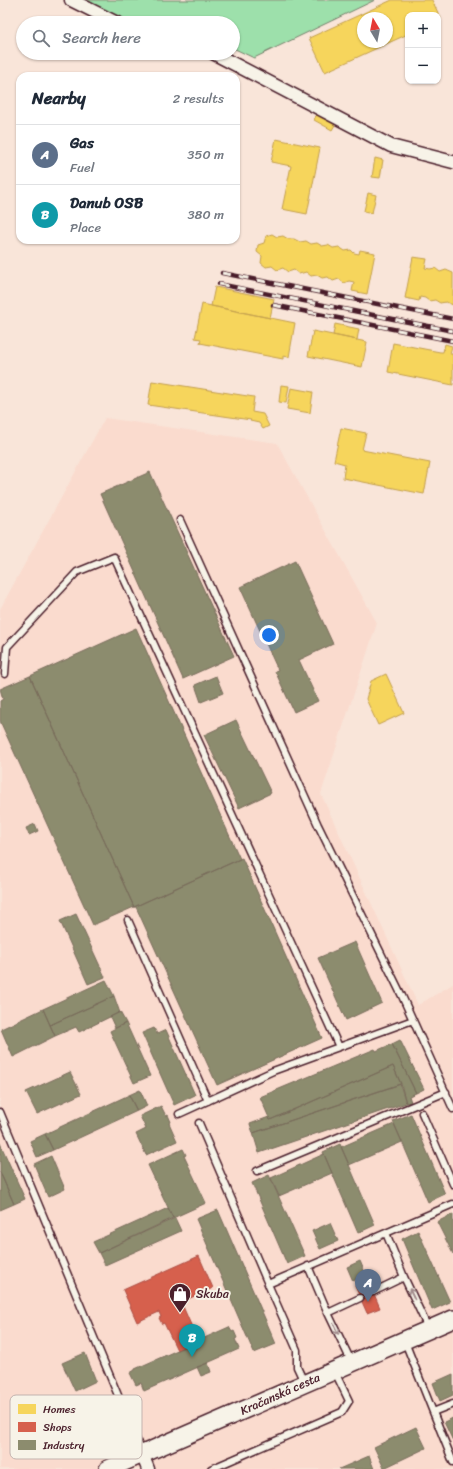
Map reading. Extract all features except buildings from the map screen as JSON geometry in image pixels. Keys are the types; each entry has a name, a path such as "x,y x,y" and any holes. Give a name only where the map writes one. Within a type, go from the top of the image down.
{"street":[{"path":"79,2 104,16"},
{"path":"226,60 391,146 453,162"},
{"name":"Kračanská cesta","path":"108,1469 145,1462 304,1383 453,1319"}],"lane":[{"path":"180,520 318,825 413,1020 453,1108"},
{"path":"5,674 7,647 17,635 77,572 114,558 339,1047"},
{"path":"128,920 208,1101"},
{"path":"179,1114 273,1072 413,1020"},
{"path":"257,1171 446,1092"},
{"path":"0,1112 117,1395"},
{"path":"422,1113 453,1184"},
{"path":"199,1123 297,1350 298,1367 304,1383"},
{"path":"268,1284 453,1204"},
{"path":"386,1233 404,1278 429,1330"},
{"path":"308,1266 328,1313 352,1363"},
{"path":"373,1292 404,1278"},
{"path":"328,1313 360,1298"},
{"path":"404,1340 453,1462"},
{"path":"210,1469 342,1412 349,1401 334,1370"},
{"path":"433,1412 453,1404"}],"shaded area":[{"path":"105,418 277,443 377,623 321,794 418,1005 453,984 453,1469 0,1469 0,609"}],"green space":[{"path":"76,0 375,0 254,58 240,51 240,16 104,16"}],"railway":[{"path":"222,273 453,319"},
{"path":"219,284 453,331"},
{"path":"273,305 453,341"}],"place":[{"name":"Gas","path":"368,1302"},
{"name":"Skuba","path":"180,1314"},
{"name":"Danub OSB","path":"192,1357"}]}
